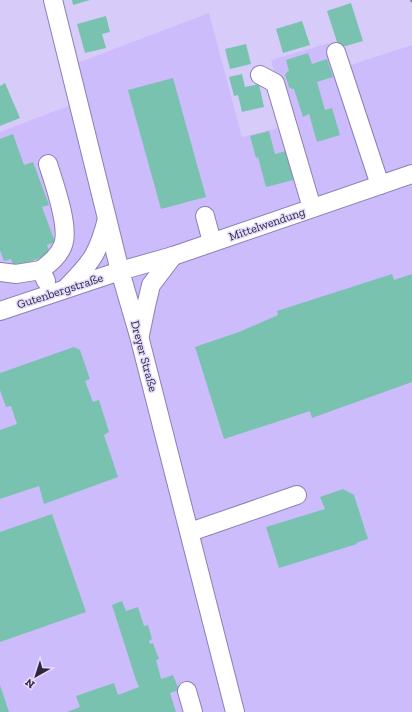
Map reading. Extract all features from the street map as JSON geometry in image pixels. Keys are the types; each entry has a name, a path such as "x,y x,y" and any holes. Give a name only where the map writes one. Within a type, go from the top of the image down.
{"street":[{"name":"Dreyer Straße","path":"53,0 120,271 139,336 235,712"},
{"path":"336,52 380,185"},
{"path":"260,75 275,83 312,208"},
{"path":"0,272 16,274 41,270 54,260 63,245 66,233 60,202 48,164"},
{"name":"Mittelwendung","path":"120,271 173,256 412,174"},
{"path":"205,216 212,242"},
{"path":"41,270 58,292 82,272 94,255 108,219"},
{"path":"139,336 151,286 173,256"},
{"name":"Gutenbergstraße","path":"0,311 120,271"},
{"path":"190,532 297,494"},
{"path":"187,691 193,712"}],"shaded area":[{"path":"209,13 242,137 289,125 271,60 329,43 338,69 412,45 412,712 0,712 0,132 81,101 72,65"}],"building":[{"path":"72,0 90,0 73,5"},
{"path":"351,3 363,41 339,48 327,11"},
{"path":"106,16 110,32 102,34 106,48 85,53 77,24"},
{"path":"302,21 310,45 283,53 276,29"},
{"path":"246,44 251,64 230,69 225,49"},
{"path":"308,53 312,64 327,59 333,77 317,82 325,110 332,108 340,135 317,142 309,114 303,117 294,89 289,87 285,75 289,71 286,60"},
{"path":"242,74 245,87 259,84 264,107 242,112 238,95 234,96 229,77"},
{"path":"173,78 206,197 161,209 128,90"},
{"path":"5,83 20,118 0,126 0,86"},
{"path":"269,131 275,154 290,150 297,179 266,187 258,157 256,158 250,136"},
{"path":"13,134 24,165 33,162 49,205 42,207 55,242 47,245 50,254 14,268 11,259 4,261 0,250 0,139"},
{"path":"392,274 394,280 412,274 412,382 312,418 310,411 224,439 195,347 239,332 278,315 277,311"},
{"path":"74,347 80,350 90,379 85,381 93,402 99,400 109,432 104,435 118,477 44,504 39,486 0,499 0,430 17,424 11,406 6,407 0,390 0,373"},
{"path":"343,489 354,495 368,539 356,543 357,544 279,568 266,527 325,509 320,497"},
{"path":"52,514 86,612 0,642 0,532"},
{"path":"122,601 126,611 138,607 144,626 148,625 152,639 149,641 150,644 153,643 159,659 156,660 161,679 173,675 179,690 170,693 176,712 67,712 80,707 76,696 114,683 118,695 139,687 112,605"},
{"path":"0,685 9,712 0,712"}]}
